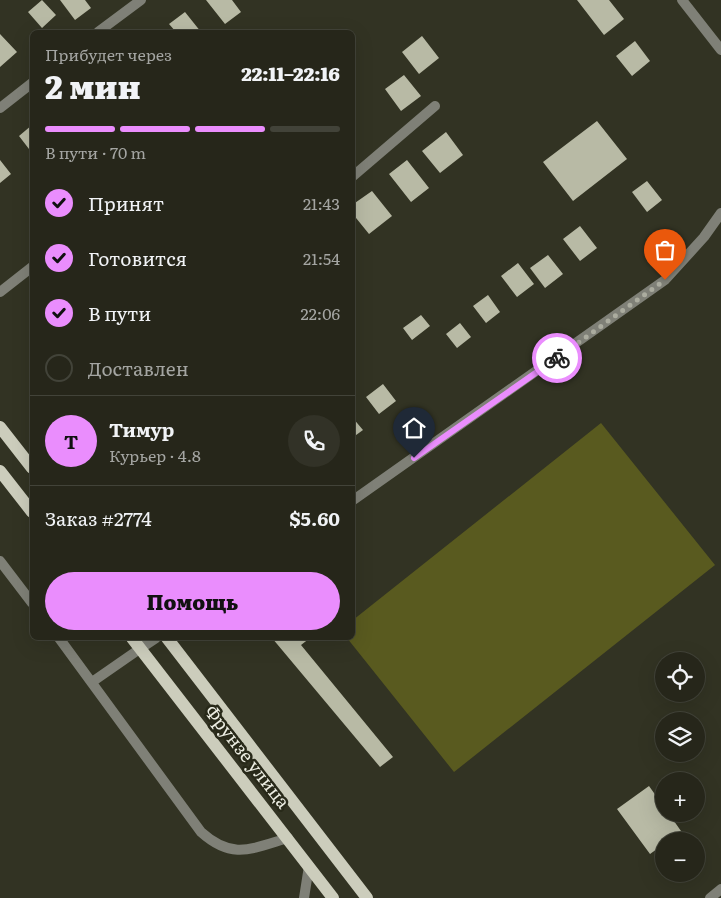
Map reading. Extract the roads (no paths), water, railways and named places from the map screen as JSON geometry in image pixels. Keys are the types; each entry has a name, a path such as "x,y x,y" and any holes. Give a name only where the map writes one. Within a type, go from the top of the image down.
{"main road":[{"path":"0,427 30,465"},
{"path":"0,471 30,509"},
{"name":"Фрунзе улица","path":"134,640 333,898"},
{"name":"Фрунзе улица","path":"168,640 367,898"}],"street":[{"path":"101,30 141,0"},
{"path":"682,0 721,50"},
{"path":"0,108 30,85"},
{"path":"355,174 435,106"},
{"path":"355,499 665,280 704,237 721,213"},
{"path":"0,292 30,270"},
{"path":"0,561 30,599"},
{"path":"60,640 201,832 214,844 231,850 242,851 288,838"},
{"path":"92,682 153,640"},
{"path":"304,898 309,866"},
{"path":"710,898 721,889"}]}
